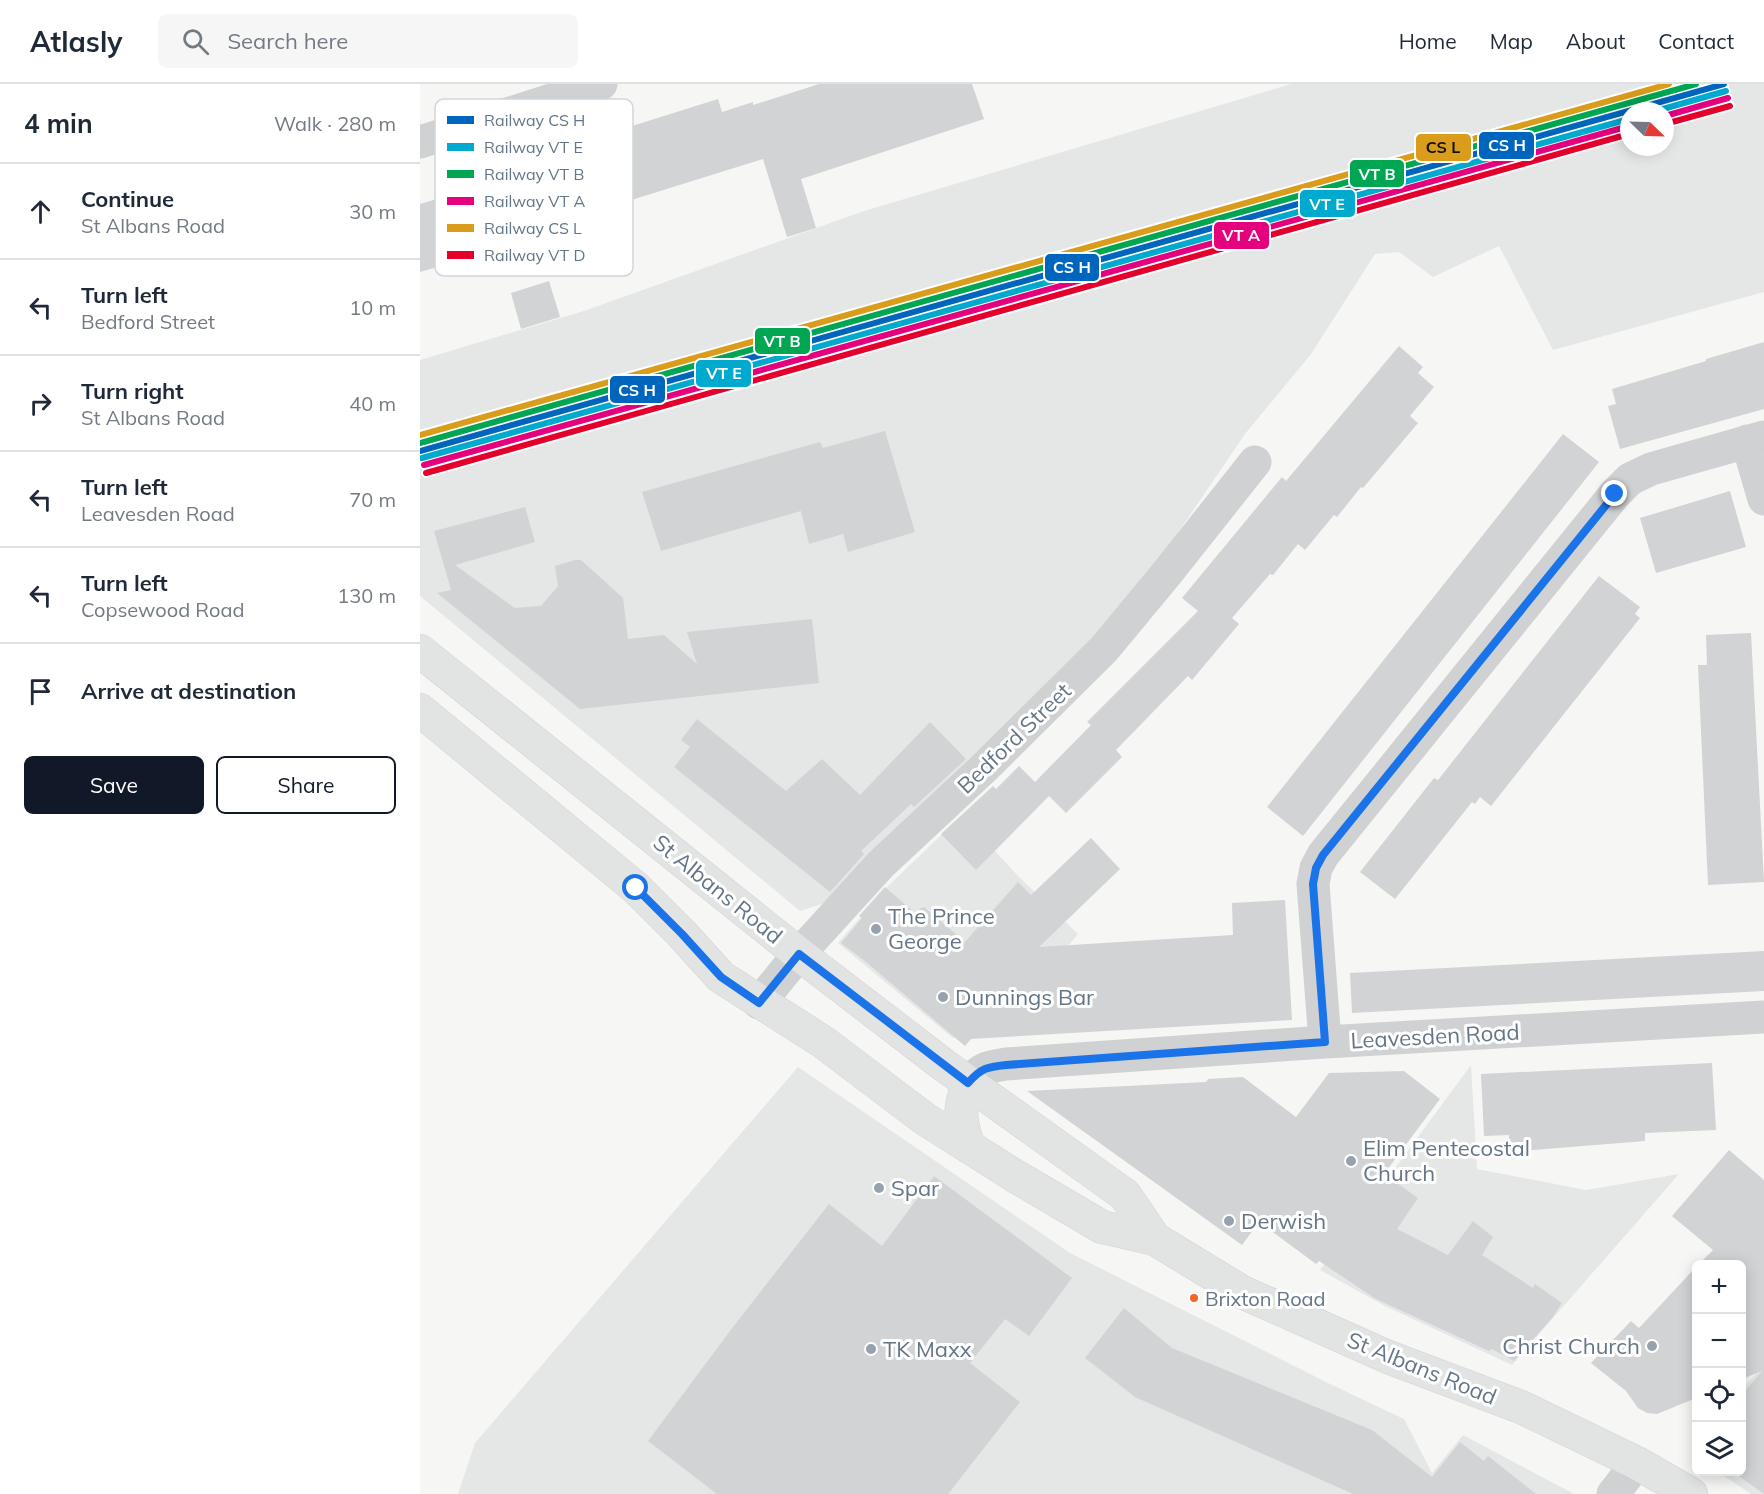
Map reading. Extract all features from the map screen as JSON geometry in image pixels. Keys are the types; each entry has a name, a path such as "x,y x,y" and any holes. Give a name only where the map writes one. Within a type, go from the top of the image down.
{"main road":[{"name":"St Albans Road","path":"420,651 799,954 968,1083 1125,1195 1155,1239"},
{"name":"St Albans Road","path":"420,710 636,888 721,977 823,1042 925,1119 1062,1205 1102,1227 1155,1239 1242,1292 1388,1357 1521,1407 1637,1463 1691,1494"},
{"path":"968,1083 960,1116 969,1147"}],"street":[{"path":"554,99 601,84"},
{"path":"420,142 435,137"},
{"path":"1325,1042 1313,884 1316,868 1323,855 1615,494 1630,479 1651,469 1756,439 1764,499"},
{"name":"Bedford Street","path":"759,1003 799,954 881,864 993,760 1104,649 1255,462"},
{"name":"Leavesden Road","path":"968,1083 979,1071 988,1067 1006,1065 1325,1042 1764,1017"},
{"path":"1613,1494 1637,1463"}],"shaded area":[{"path":"1291,84 1764,84 1764,292 1553,350 1499,246 1433,277 1399,252 1375,254 1311,354 1245,434 1120,618 831,901 800,911 420,596 420,360 584,311 864,211"},
{"path":"962,815 1019,877 1078,934 996,1032 953,1038 838,943 886,888"},
{"path":"1471,1065 1477,1169 1586,1190 1679,1174 1512,1365 1385,1306 1320,1270"},
{"path":"798,1067 1070,1253 1404,1419 1432,1473 1463,1435 1574,1494 458,1494 475,1443"},
{"path":"1764,1365 1764,1494 1751,1494 1724,1476 1746,1476 1746,1385"}],"building":[{"path":"819,84 972,84 984,119 801,179 816,228 787,237 763,159 633,200 633,126 718,99 722,112 753,102 753,105"},
{"path":"435,200 435,268 420,272 420,204"},
{"path":"549,281 560,317 521,329 511,293"},
{"path":"1764,342 1764,409 1620,449 1608,406 1616,404 1612,389"},
{"path":"1399,346 1423,367 1418,373 1434,387 1410,416 1418,423 1363,488 1361,487 1337,517 1334,515 1305,550 1298,544 1273,575 1270,574 1232,618 1239,624 1192,680 1188,676 1116,750 1122,757 1066,813 1049,796 976,870 941,834 993,786 996,789 1019,766 1035,782 1091,725 1087,722 1198,611 1182,598 1282,477 1286,481"},
{"path":"885,431 915,532 848,552 843,534 809,544 801,511 661,551 642,492 820,442 823,448"},
{"path":"1563,434 1599,462 1303,836 1267,807"},
{"path":"1730,491 1746,547 1656,573 1640,518"},
{"path":"525,507 535,542 455,565 515,608 541,606 558,586 555,566 581,560 623,598 628,639 664,635 697,664 687,632 812,619 819,683 580,709 437,593 451,590 434,531"},
{"path":"1599,576 1640,607 1635,614 1640,618 1491,806 1480,797 1475,804 1472,802 1395,899 1360,872 1434,778 1438,780"},
{"path":"1751,633 1764,882 1708,885 1698,665 1707,665 1706,635"},
{"path":"697,719 786,791 822,759 860,795 930,722 966,759 914,807 911,804 861,851 864,854 830,892 674,767 690,747 681,740"},
{"path":"1091,838 1120,869 1039,947 1233,935 1232,903 1285,900 1292,1020 971,1039 965,1046 841,943 862,918 859,916 885,887 914,912 924,907 965,942 1018,882 1031,895"},
{"path":"1764,951 1764,991 1352,1013 1350,973"},
{"path":"1712,1063 1716,1130 1645,1133 1645,1141 1521,1151 1520,1146 1509,1147 1509,1135 1484,1136 1481,1074"},
{"path":"1404,1071 1440,1099 1384,1174 1418,1198 1397,1229 1448,1255 1473,1221 1493,1237 1482,1255 1533,1288 1535,1284 1562,1303 1552,1318 1514,1361 1492,1349 1489,1351 1376,1299 1319,1261 1316,1264 1259,1222 1242,1245 1027,1091 1206,1082 1208,1079 1243,1077 1296,1117 1329,1073"},
{"path":"1729,1150 1764,1180 1764,1494 1739,1476 1746,1476 1746,1390 1762,1371 1746,1377 1746,1260 1703,1260 1713,1250 1672,1216"},
{"path":"934,1176 1072,1278 1029,1336 1005,1319 970,1363 1020,1402 948,1494 717,1494 648,1441 829,1204 882,1246"},
{"name":"Christ Church","path":"1692,1271 1692,1400 1657,1414 1647,1413 1638,1408 1626,1391 1591,1363 1631,1321 1639,1328"},
{"path":"1124,1308 1172,1348 1372,1430 1432,1477 1460,1442 1484,1461 1488,1456 1536,1494 1353,1494 1135,1397 1085,1358"}],"transit line":[{"path":"420,435 1669,84"},
{"path":"420,443 1696,84"},
{"path":"420,451 1724,84"},
{"path":"1674,106 1726,91"},
{"path":"1674,113 1728,98"},
{"path":"1674,122 1730,106"},
{"path":"422,458 1620,122"},
{"path":"424,465 1620,129"},
{"path":"426,473 1620,137"}],"place":[{"name":"The Prince George","path":"876,929"},
{"name":"Dunnings Bar","path":"943,997"},
{"name":"Elim Pentecostal Church","path":"1351,1161"},
{"name":"Spar","path":"879,1188"},
{"name":"Derwish","path":"1229,1221"},
{"name":"Brixton Road","path":"1194,1298"},
{"name":"Christ Church","path":"1652,1346"},
{"name":"TK Maxx","path":"871,1349"}],"route":[{"path":"636,888 721,977 759,1003 799,954 968,1083 979,1071 988,1067 1325,1042 1314,914 1313,884 1316,868 1323,855 1615,494"}]}
